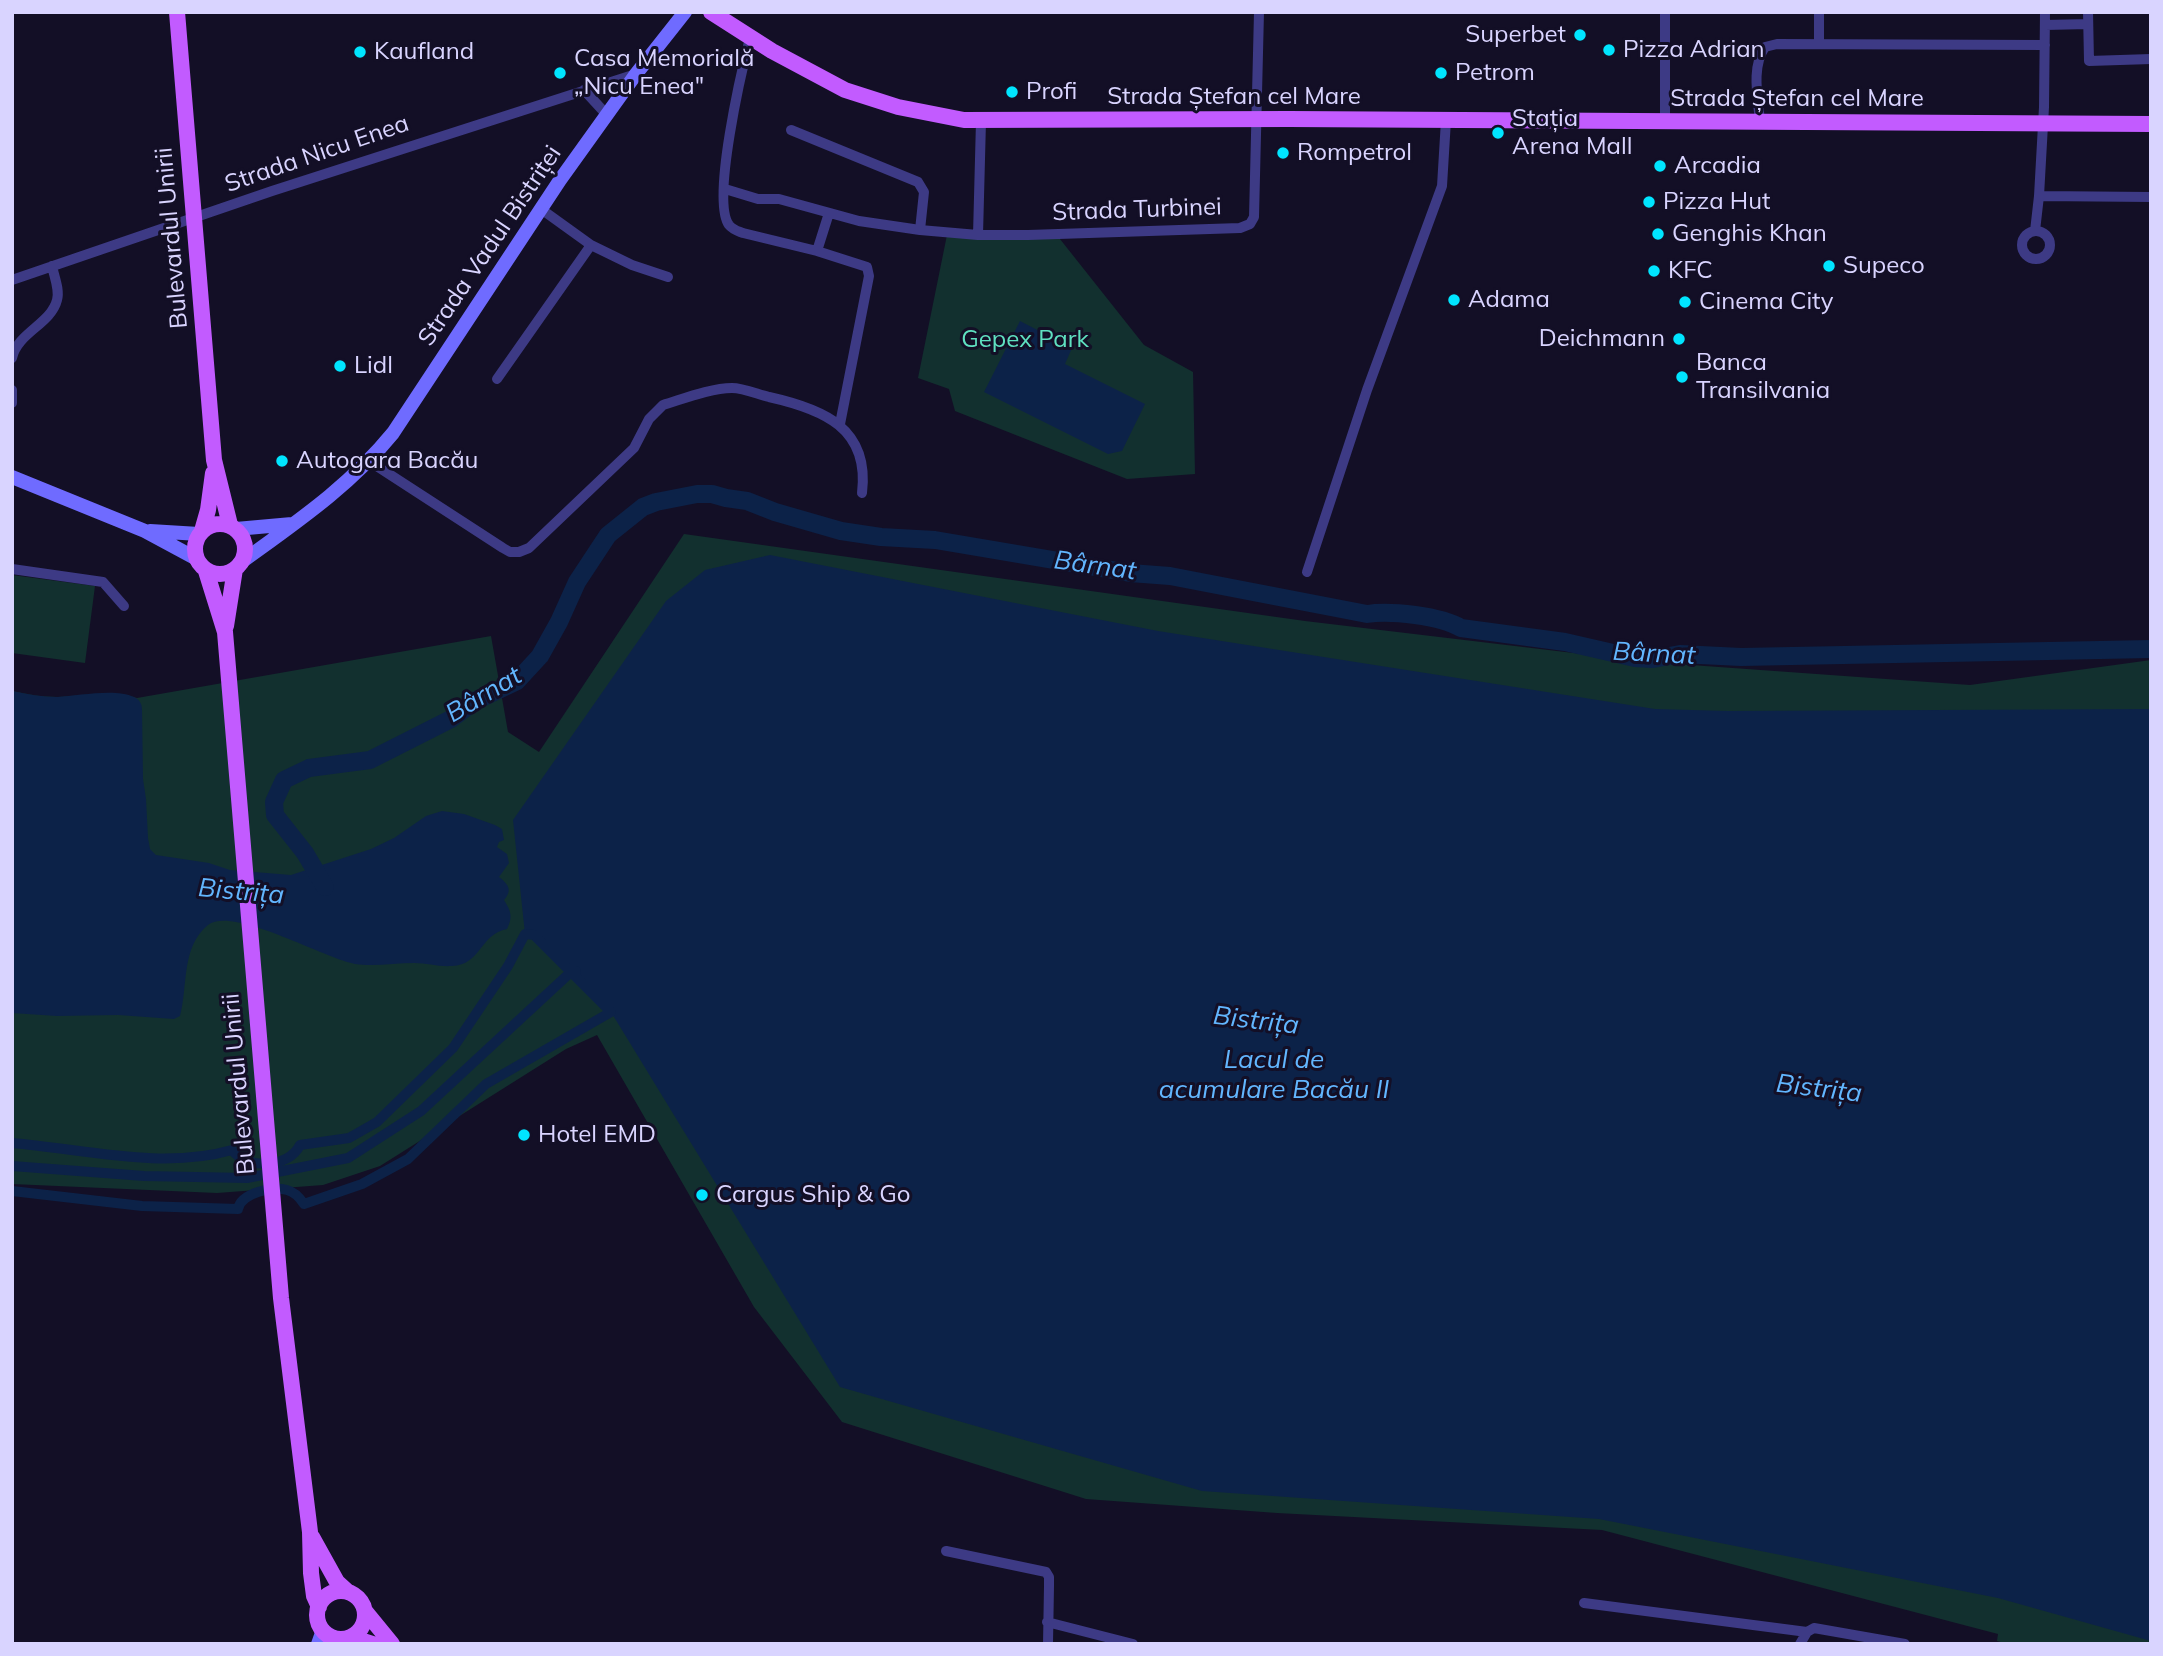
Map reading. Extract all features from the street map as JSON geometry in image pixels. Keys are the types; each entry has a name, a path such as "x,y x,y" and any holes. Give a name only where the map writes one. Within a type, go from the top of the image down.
{"main road":[{"name":"Bulevardul Unirii","path":"177,12 214,460 233,527"},
{"name":"Strada Vadul Bistriței","path":"238,566 330,497 369,461 413,404 541,209 607,115 685,12"},
{"name":"Strada Ștefan cel Mare","path":"711,12 805,70 863,97 915,112 981,121 1257,119 2150,124"},
{"name":"Bulevardul Unirii","path":"200,532 208,510 214,460"},
{"path":"12,477 145,531 216,574 226,573 238,566 245,549 244,542 233,527"},
{"path":"145,531 200,532 210,525 220,523 233,527 293,524"},
{"path":"200,532 194,551 202,565"},
{"name":"Bulevardul Unirii","path":"202,565 225,632 271,1197 310,1531 311,1573 314,1596 319,1607"},
{"name":"Bulevardul Unirii","path":"225,632 238,566"},
{"name":"Bulevardul Unirii","path":"310,1531 337,1583 348,1592"},
{"path":"373,1644 321,1637 317,1615 327,1595 348,1592 359,1599 365,1611 392,1644"},
{"path":"343,1640 363,1626 365,1611"}],"street":[{"path":"1257,119 1259,12"},
{"path":"1665,12 1665,121"},
{"path":"1819,12 1819,44"},
{"path":"2035,231 2043,124 2045,12"},
{"path":"2088,12 2089,61 2151,60"},
{"path":"2045,25 2088,24"},
{"path":"750,38 729,138 725,189 726,220 733,229 867,267 869,276 840,424"},
{"path":"1760,122 1756,71 1760,54 1765,47 1777,44 2045,45"},
{"name":"Strada Nicu Enea","path":"12,280 261,194 636,74"},
{"path":"584,90 607,115"},
{"name":"Strada Turbinei","path":"725,189 758,199 779,199 859,221 978,235 1226,228 1250,224 1254,217 1257,119"},
{"path":"1307,572 1367,390 1442,186 1446,120"},
{"path":"978,235 981,121"},
{"path":"791,131 918,182 924,192 920,230"},
{"path":"2039,191 2151,197"},
{"path":"541,209 591,245 632,265 668,277"},
{"path":"817,251 829,213"},
{"path":"498,379 591,245"},
{"path":"12,358 19,344 47,316 57,300 58,290 52,266"},
{"path":"369,461 510,552 529,548 634,449 656,410 663,405 694,396 732,388 811,408 840,424 855,444 861,458 864,478 862,493"},
{"path":"12,390 12,404"},
{"path":"12,569 103,582 124,606"},
{"path":"946,1550 1046,1572 1049,1577 1048,1644"},
{"path":"1584,1603 1807,1632"},
{"path":"1047,1622 1133,1644"},
{"path":"1800,1644 1807,1632 1814,1628 1905,1644"}],"green space":[{"name":"Gepex Park","path":"948,230 1056,234 1144,345 1193,372 1195,474 1127,479 955,411 949,389 918,378"},
{"name":"Lacul de acumulare Bacău II","path":"684,534 1305,621 1649,662 1970,685 2151,660 2151,1644 2008,1644 1997,1641 1998,1634 1602,1530 1277,1513 1086,1499 842,1422 754,1307 597,1035 566,1049 380,1166 323,1185 217,1193 12,1184 12,691 52,697 107,693 137,698 491,636 508,732 539,752"},
{"path":"12,575 95,586 85,663 12,653"}],"water":[{"path":"1020,321 1072,348 1065,364 1145,404 1122,451 1108,454 984,392"},
{"name":"Lacul de acumulare Bacău II","path":"770,555 1158,631 1655,709 2151,709 2151,1641 1998,1598 1599,1519 1202,1491 840,1387 611,1012 535,934 525,934 513,820 666,601 705,570"},
{"name":"Bistrița","path":"12,691 57,697 117,693 126,694 139,701 142,708 143,779 148,838 150,849 156,855 209,863 230,870 291,875 371,849 394,838 426,816 442,811 464,814 495,825 502,829 504,840 499,842 497,847 507,854 509,863 499,877 509,890 504,900 510,914 507,929 491,937 475,955 462,964 370,965 341,960 257,927 220,921 208,925 193,944 180,1016 174,1019 12,1013"}],"waterway":[{"name":"Bârnat","path":"325,887 305,853 275,815 274,802 284,780 309,768 370,760 451,719 475,701 517,681 540,656 577,582 608,535 643,507 697,494 747,501 841,531 881,537 935,540 1130,573 1170,576 1367,614 1415,615 1441,620 1461,628 1565,642 1635,658 1653,659 1680,654 1741,657 2151,649"},
{"path":"12,1143 151,1158 205,1156 232,1150 247,1161 268,1164 287,1158 295,1153 300,1145 349,1138 377,1122 453,1048 508,966 525,934 534,935 611,1012 486,1084 408,1159 362,1184 304,1204 292,1192 281,1189 251,1195 240,1203 238,1209 142,1206 12,1191"},
{"path":"12,1166 144,1176 247,1178 348,1158 421,1111 572,971 576,971"}],"place":[{"name":"Superbet","path":"1580,35"},
{"name":"Pizza Adrian","path":"1609,50"},
{"name":"Kaufland","path":"360,52"},
{"name":"Casa Memorială „Nicu Enea\"","path":"560,73"},
{"name":"Petrom","path":"1441,73"},
{"name":"Profi","path":"1012,92"},
{"name":"Stația Arena Mall","path":"1498,133"},
{"name":"Rompetrol","path":"1283,153"},
{"name":"Arcadia","path":"1660,166"},
{"name":"Pizza Hut","path":"1649,202"},
{"name":"Genghis Khan","path":"1658,234"},
{"name":"Supeco","path":"1829,266"},
{"name":"KFC","path":"1654,271"},
{"name":"Adama","path":"1454,300"},
{"name":"Cinema City","path":"1685,302"},
{"name":"Deichmann","path":"1679,339"},
{"name":"Lidl","path":"340,366"},
{"name":"Banca Transilvania","path":"1682,377"},
{"name":"Autogara Bacău","path":"282,461"},
{"name":"Hotel EMD","path":"524,1135"},
{"name":"Cargus Ship & Go","path":"702,1195"}]}
